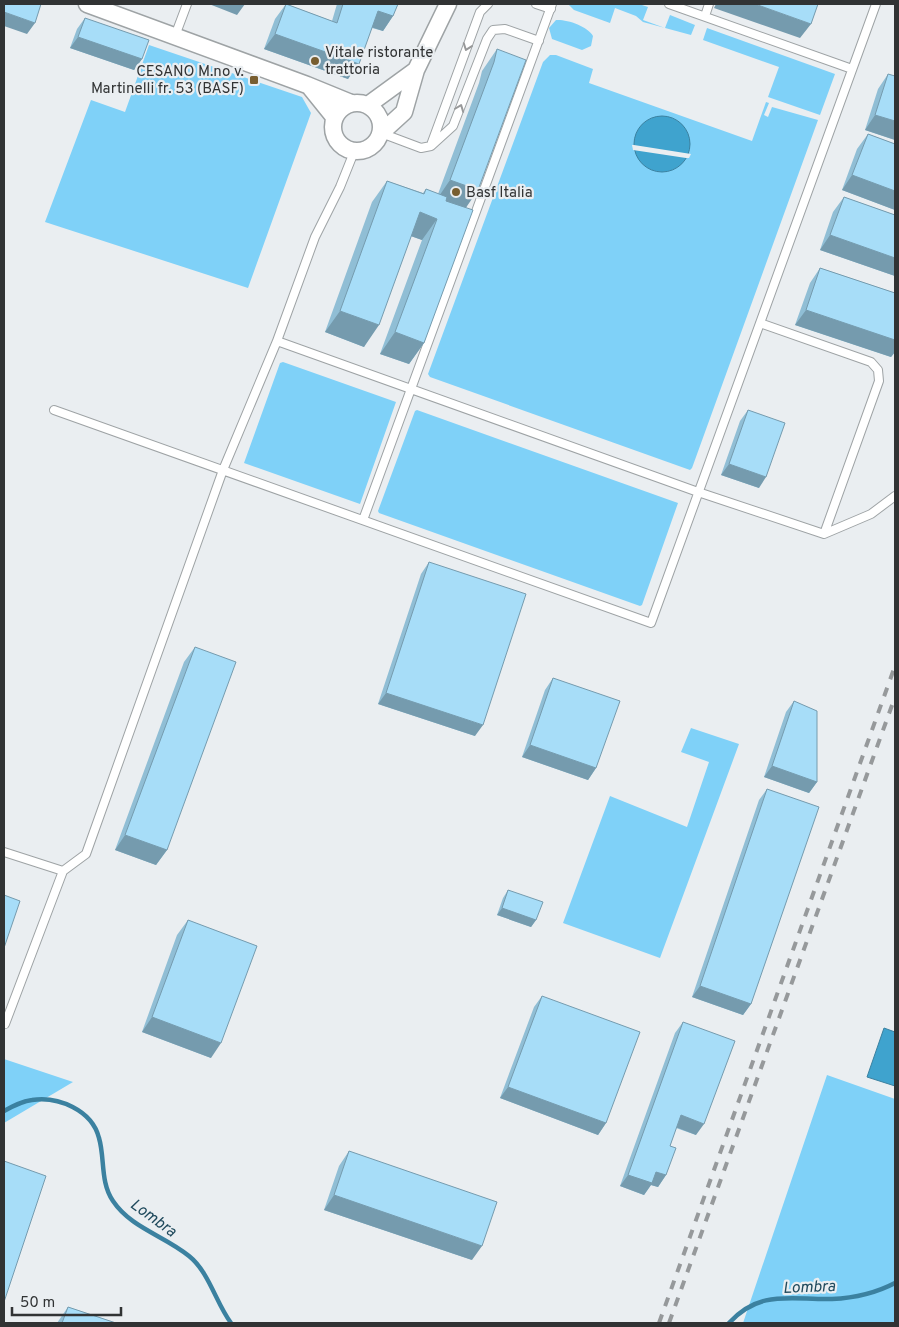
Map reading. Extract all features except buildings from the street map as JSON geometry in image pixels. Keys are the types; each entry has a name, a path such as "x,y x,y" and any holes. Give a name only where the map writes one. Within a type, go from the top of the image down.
{"street":[{"path":"87,4 308,85 351,103 368,105 380,117 381,134"},
{"path":"308,85 334,117 334,134 338,142 346,149 354,152 370,148 378,141 381,134 404,112 416,70 448,4"},
{"path":"368,105 416,70"},
{"path":"334,117 343,107 351,103"}],"lane":[{"path":"175,36 187,4"},
{"path":"431,146 480,12 488,4"},
{"path":"363,520 552,6 536,4"},
{"path":"669,4 852,69"},
{"path":"705,16 709,4"},
{"path":"54,410 651,623 876,4"},
{"path":"381,134 421,148 431,146 453,126 487,39 493,30 505,29 539,41"},
{"path":"5,1024 63,871 86,854 223,470 277,341 315,237 340,187 354,152"},
{"path":"760,323 871,362 878,370 879,380 824,534"},
{"path":"277,341 698,492 824,534 871,514 895,496"},
{"path":"4,852 63,871"}],"shaded area":[{"path":"568,4 639,4 648,7 643,20 665,28 643,22 636,16 615,8 610,23 574,10"},
{"path":"670,15 695,25 691,35 665,28"},
{"path":"556,20 571,22 587,29 593,36 591,46 582,50 552,39 549,28"},
{"path":"707,28 835,74 820,115 768,97 779,67 703,40"},
{"path":"149,45 302,97 311,113 248,288 45,222 91,100 125,112"},
{"path":"550,55 556,55 593,69 589,83 752,141 766,102 769,103 764,115 768,117 772,107 818,120 690,470 430,377 428,374 543,62"},
{"path":"662,116 673,118 682,124 688,133 690,144 688,155 682,164 673,170 662,172 651,170 642,164 636,155 634,144 636,133 642,124 651,118"},
{"path":"283,362 396,402 360,504 244,463 280,363"},
{"path":"417,410 678,503 642,605 640,606 379,513 378,511 415,411"},
{"path":"691,728 739,744 660,958 563,923 610,796 687,827 709,762 681,752"},
{"path":"884,1028 895,1032 895,1086 867,1077"},
{"path":"4,1059 73,1082 4,1123"},
{"path":"827,1075 895,1099 895,1323 743,1323"}],"pier":[{"path":"632,145 691,154 689,158 686,158 633,150"}],"waterway":[{"name":"Lombra","path":"4,1111 18,1104 42,1099 63,1103 82,1113 95,1128 99,1138 104,1178 113,1201 129,1218 180,1249 196,1263 202,1270 231,1323"},
{"name":"Lombra","path":"729,1323 752,1305 764,1301 790,1298 832,1299 848,1297 872,1292 895,1283"}],"railway":[{"path":"659,1323 895,666"},
{"path":"669,1323 895,697"}],"place":[{"name":"Vitale ristorante trattoria","path":"315,61"},
{"name":"CESANO M.no v. Martinelli fr. 53 (BASF)","path":"254,80"},
{"name":"Basf Italia","path":"456,192"}]}
